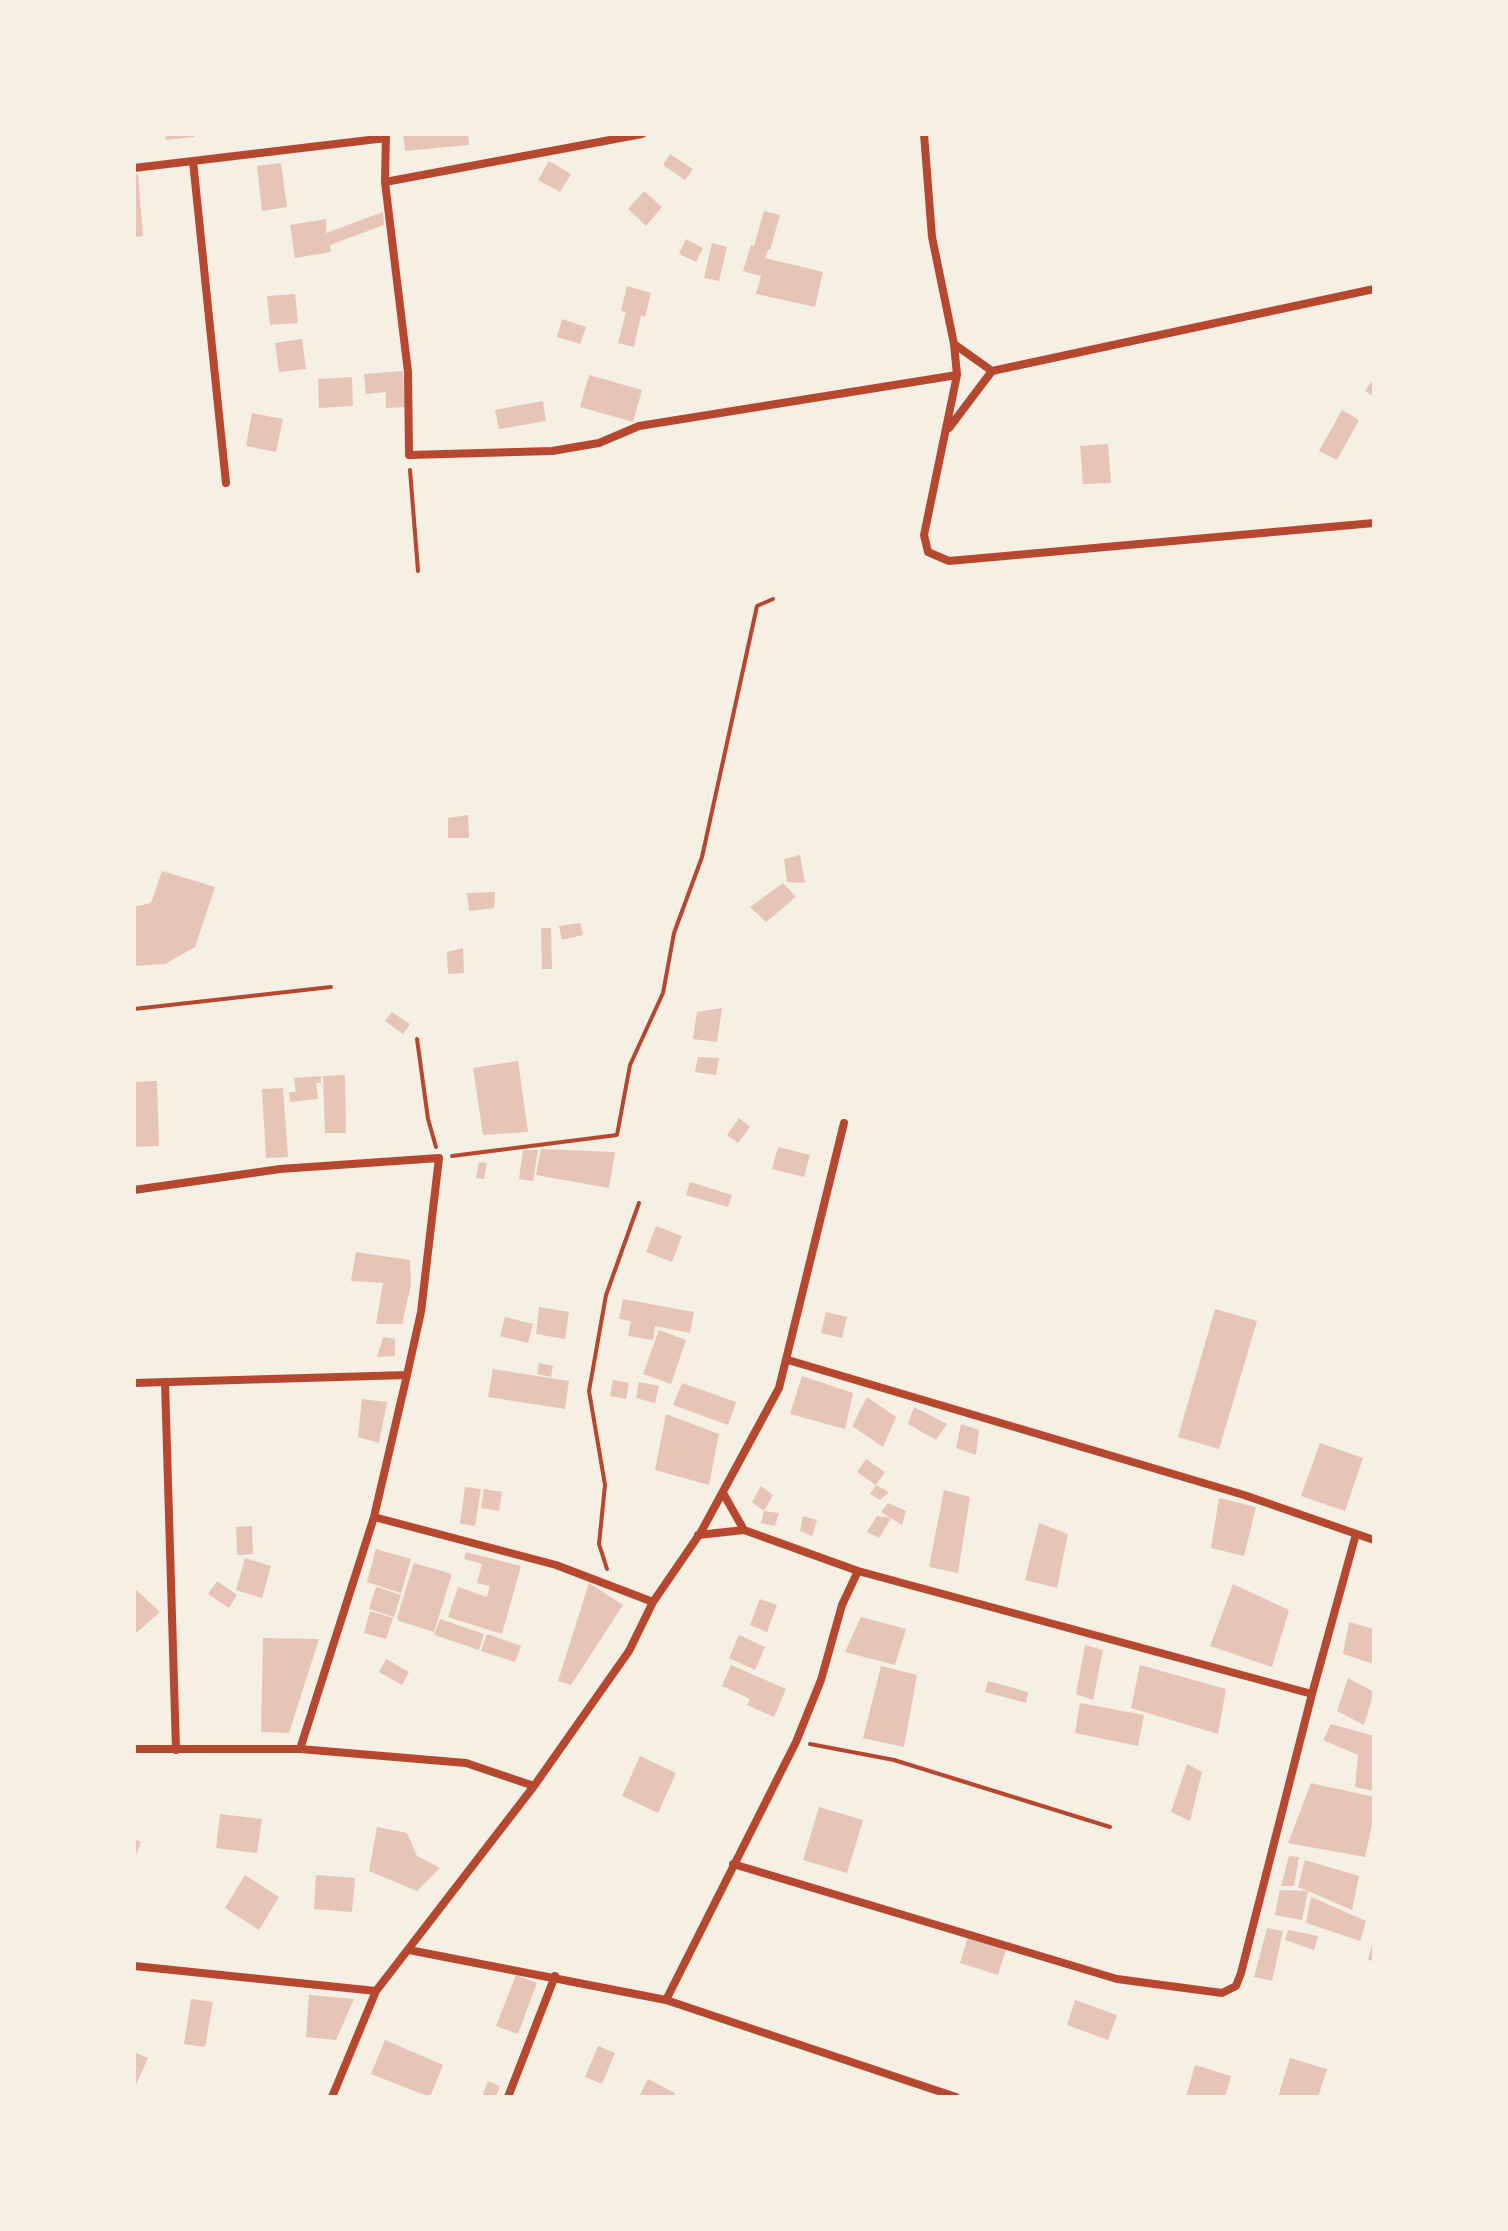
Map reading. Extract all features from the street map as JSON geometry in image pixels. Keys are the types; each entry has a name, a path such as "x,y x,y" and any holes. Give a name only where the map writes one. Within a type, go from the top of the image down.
{"street":[{"path":"385,182 642,134"},
{"path":"924,134 932,237 954,344 957,375 924,535 928,552 949,561 1374,523"},
{"path":"134,168 386,136 385,182 408,372 409,455 552,451 599,443 639,426 957,375"},
{"path":"193,161 226,483"},
{"path":"946,431 992,371 1374,289"},
{"path":"954,344 992,371"},
{"path":"332,2097 376,1991 534,1786 629,1651 653,1602 723,1493 779,1388 844,1123"},
{"path":"134,1190 280,1169 439,1158 421,1312 374,1517 300,1749"},
{"path":"788,1360 1244,1495 1374,1540"},
{"path":"134,1383 407,1375"},
{"path":"165,1382 176,1750"},
{"path":"723,1493 744,1530"},
{"path":"374,1517 556,1565 653,1602"},
{"path":"698,1535 744,1530 858,1571 1312,1694"},
{"path":"733,1864 1117,1979 1222,1993 1236,1986 1356,1534"},
{"path":"666,2000 796,1742 821,1680 842,1605 858,1571"},
{"path":"134,1749 300,1749 466,1763 534,1786"},
{"path":"409,1950 666,2000 956,2097"},
{"path":"134,1966 376,1991"},
{"path":"508,2097 555,1976"}],"path":[{"path":"409,455 418,571"},
{"path":"417,1039 428,1119 439,1158 617,1135 630,1065 663,993 674,933 702,857 757,606 773,599"},
{"path":"134,1009 331,987"},
{"path":"613,1586 599,1544 605,1485 589,1391 606,1295 639,1203"},
{"path":"796,1742 894,1760 1110,1827"}],"building":[{"path":"165,134 194,134 194,137 166,140"},
{"path":"403,134 468,134 469,145 405,151"},
{"path":"670,154 693,169 685,180 663,165"},
{"path":"549,161 571,174 560,192 538,180"},
{"path":"281,163 287,207 262,211 257,166"},
{"path":"134,174 138,174 143,236 134,237"},
{"path":"644,191 662,207 646,226 628,209"},
{"path":"764,211 780,215 765,258 823,272 815,307 756,294 761,276 743,271"},
{"path":"383,212 384,225 330,245 331,252 295,258 290,225 326,219 326,233"},
{"path":"686,239 703,248 696,262 679,254"},
{"path":"712,243 727,247 719,281 704,278"},
{"path":"627,286 651,293 645,317 641,315 634,347 618,343 626,312 621,311"},
{"path":"295,294 298,323 270,325 267,296"},
{"path":"562,319 586,327 580,344 557,337"},
{"path":"302,339 306,369 279,372 275,343"},
{"path":"403,371 405,407 386,408 386,392 366,394 364,374"},
{"path":"589,375 642,390 633,422 580,407"},
{"path":"352,377 353,406 319,408 318,379"},
{"path":"1374,378 1374,397 1365,391"},
{"path":"543,401 546,421 499,429 495,410"},
{"path":"1342,410 1359,420 1337,460 1319,451"},
{"path":"252,413 283,419 276,452 246,446"},
{"path":"1108,444 1111,483 1083,484 1080,446"},
{"path":"468,815 469,838 448,838 448,818"},
{"path":"800,855 805,883 787,882 784,859"},
{"path":"162,871 215,887 195,947 165,964 134,966 134,907 151,903"},
{"path":"783,883 796,897 766,922 750,907"},
{"path":"495,892 494,908 469,911 467,893"},
{"path":"580,923 583,935 562,940 559,926"},
{"path":"541,928 551,928 552,969 542,969"},
{"path":"463,948 464,973 448,974 447,952"},
{"path":"722,1008 717,1042 693,1039 697,1012"},
{"path":"392,1012 410,1024 403,1034 385,1021"},
{"path":"698,1057 719,1058 716,1075 695,1072"},
{"path":"518,1061 528,1132 483,1135 473,1068"},
{"path":"345,1075 346,1133 325,1133 323,1076"},
{"path":"321,1076 321,1083 316,1083 318,1099 290,1102 289,1092 296,1092 294,1078"},
{"path":"157,1081 159,1146 134,1147 134,1082"},
{"path":"283,1088 288,1157 266,1158 262,1089"},
{"path":"739,1118 750,1127 738,1143 727,1135"},
{"path":"778,1147 810,1155 804,1177 772,1169"},
{"path":"541,1149 615,1152 609,1188 536,1175"},
{"path":"523,1150 538,1150 533,1181 519,1179"},
{"path":"479,1162 487,1163 484,1179 476,1178"},
{"path":"690,1182 732,1195 728,1207 686,1195"},
{"path":"656,1226 682,1236 672,1262 646,1252"},
{"path":"356,1252 410,1260 411,1285 402,1324 376,1324 383,1283 351,1281"},
{"path":"623,1299 694,1312 690,1333 655,1326 653,1340 628,1336 631,1321 619,1319"},
{"path":"539,1307 569,1312 565,1339 536,1334"},
{"path":"1215,1309 1257,1321 1219,1449 1178,1437"},
{"path":"826,1312 847,1317 842,1338 821,1333"},
{"path":"505,1317 533,1324 528,1343 500,1336"},
{"path":"659,1330 686,1340 671,1384 643,1374"},
{"path":"383,1337 395,1339 395,1356 377,1357"},
{"path":"539,1363 553,1366 551,1377 537,1374"},
{"path":"493,1369 569,1381 565,1409 488,1397"},
{"path":"802,1376 853,1393 845,1429 790,1414"},
{"path":"613,1380 629,1383 626,1399 610,1396"},
{"path":"639,1382 659,1386 655,1403 636,1398"},
{"path":"682,1383 736,1402 728,1425 673,1405"},
{"path":"867,1397 896,1417 883,1447 852,1426"},
{"path":"362,1399 387,1402 379,1443 358,1437"},
{"path":"914,1407 947,1424 936,1440 908,1424"},
{"path":"666,1414 719,1434 709,1485 655,1470"},
{"path":"961,1424 979,1430 976,1455 956,1448"},
{"path":"1320,1443 1363,1458 1345,1511 1301,1496"},
{"path":"866,1459 885,1472 876,1485 857,1472"},
{"path":"876,1485 889,1492 880,1500 870,1494"},
{"path":"761,1486 773,1495 764,1511 752,1502"},
{"path":"465,1487 481,1489 475,1526 460,1524"},
{"path":"484,1489 502,1492 499,1511 481,1508"},
{"path":"944,1490 970,1497 958,1573 929,1567"},
{"path":"1219,1498 1256,1507 1244,1556 1211,1548"},
{"path":"888,1503 906,1511 902,1525 881,1512"},
{"path":"764,1511 779,1513 775,1526 761,1523"},
{"path":"803,1516 817,1520 812,1536 800,1531"},
{"path":"877,1516 891,1518 879,1538 867,1532"},
{"path":"1039,1523 1068,1534 1057,1588 1025,1580"},
{"path":"252,1526 253,1554 237,1555 236,1527"},
{"path":"376,1549 411,1559 401,1593 367,1582"},
{"path":"466,1552 521,1566 502,1634 448,1617 458,1587 487,1597 490,1586 477,1583 482,1564 464,1559"},
{"path":"245,1558 271,1566 262,1598 236,1590"},
{"path":"414,1563 452,1574 434,1632 397,1618"},
{"path":"217,1581 237,1595 229,1608 208,1594"},
{"path":"589,1583 623,1605 571,1685 558,1681"},
{"path":"1233,1584 1289,1610 1272,1667 1210,1646"},
{"path":"376,1587 401,1595 394,1617 369,1609"},
{"path":"134,1588 160,1612 134,1635"},
{"path":"760,1599 777,1605 767,1632 750,1625"},
{"path":"370,1611 393,1618 386,1639 364,1633"},
{"path":"861,1617 906,1629 895,1665 845,1652"},
{"path":"440,1619 484,1634 479,1650 434,1635"},
{"path":"1349,1622 1374,1629 1374,1664 1343,1654"},
{"path":"487,1634 521,1646 515,1662 481,1651"},
{"path":"739,1635 765,1647 755,1670 729,1658"},
{"path":"263,1638 319,1639 289,1733 261,1732"},
{"path":"1085,1645 1103,1650 1093,1700 1076,1694"},
{"path":"386,1659 409,1672 402,1685 379,1672"},
{"path":"731,1665 786,1689 774,1717 747,1705 750,1699 722,1686"},
{"path":"1140,1665 1226,1689 1218,1734 1131,1708"},
{"path":"881,1666 917,1675 904,1747 863,1738"},
{"path":"1348,1678 1374,1692 1364,1725 1337,1711"},
{"path":"988,1681 1028,1692 1026,1703 985,1692"},
{"path":"1080,1703 1144,1715 1138,1746 1075,1733"},
{"path":"1331,1724 1374,1736 1374,1791 1355,1787 1358,1755 1323,1740"},
{"path":"640,1756 676,1773 658,1813 622,1796"},
{"path":"1187,1764 1202,1772 1190,1821 1171,1812"},
{"path":"1311,1783 1374,1797 1374,1816 1365,1857 1288,1843"},
{"path":"819,1807 863,1820 847,1873 803,1860"},
{"path":"220,1814 262,1819 257,1853 216,1848"},
{"path":"377,1827 407,1833 417,1856 440,1868 417,1891 369,1871"},
{"path":"134,1839 141,1842 134,1861"},
{"path":"1289,1856 1299,1857 1294,1886 1281,1886"},
{"path":"1305,1860 1359,1876 1352,1910 1298,1887"},
{"path":"245,1875 279,1897 259,1930 225,1908"},
{"path":"316,1875 355,1878 352,1912 314,1909"},
{"path":"1280,1890 1308,1891 1302,1920 1275,1915"},
{"path":"1311,1897 1366,1921 1360,1941 1306,1923"},
{"path":"1267,1928 1283,1931 1272,1981 1254,1977"},
{"path":"1288,1930 1318,1936 1314,1950 1285,1940"},
{"path":"968,1937 1006,1949 998,1975 960,1963"},
{"path":"1374,1941 1374,1961 1368,1960"},
{"path":"516,1975 537,1983 518,2034 496,2026"},
{"path":"309,1995 354,1999 336,2040 306,2037"},
{"path":"191,1999 213,2002 205,2047 184,2044"},
{"path":"1075,2000 1117,2015 1108,2040 1067,2025"},
{"path":"385,2040 443,2065 430,2097 371,2074"},
{"path":"598,2046 615,2053 602,2084 585,2077"},
{"path":"134,2052 148,2058 134,2089"},
{"path":"1290,2058 1327,2069 1318,2097 1278,2097"},
{"path":"1195,2065 1231,2076 1225,2097 1186,2097"},
{"path":"648,2079 675,2093 673,2097 639,2097"},
{"path":"488,2081 500,2086 496,2097 482,2097"}]}
